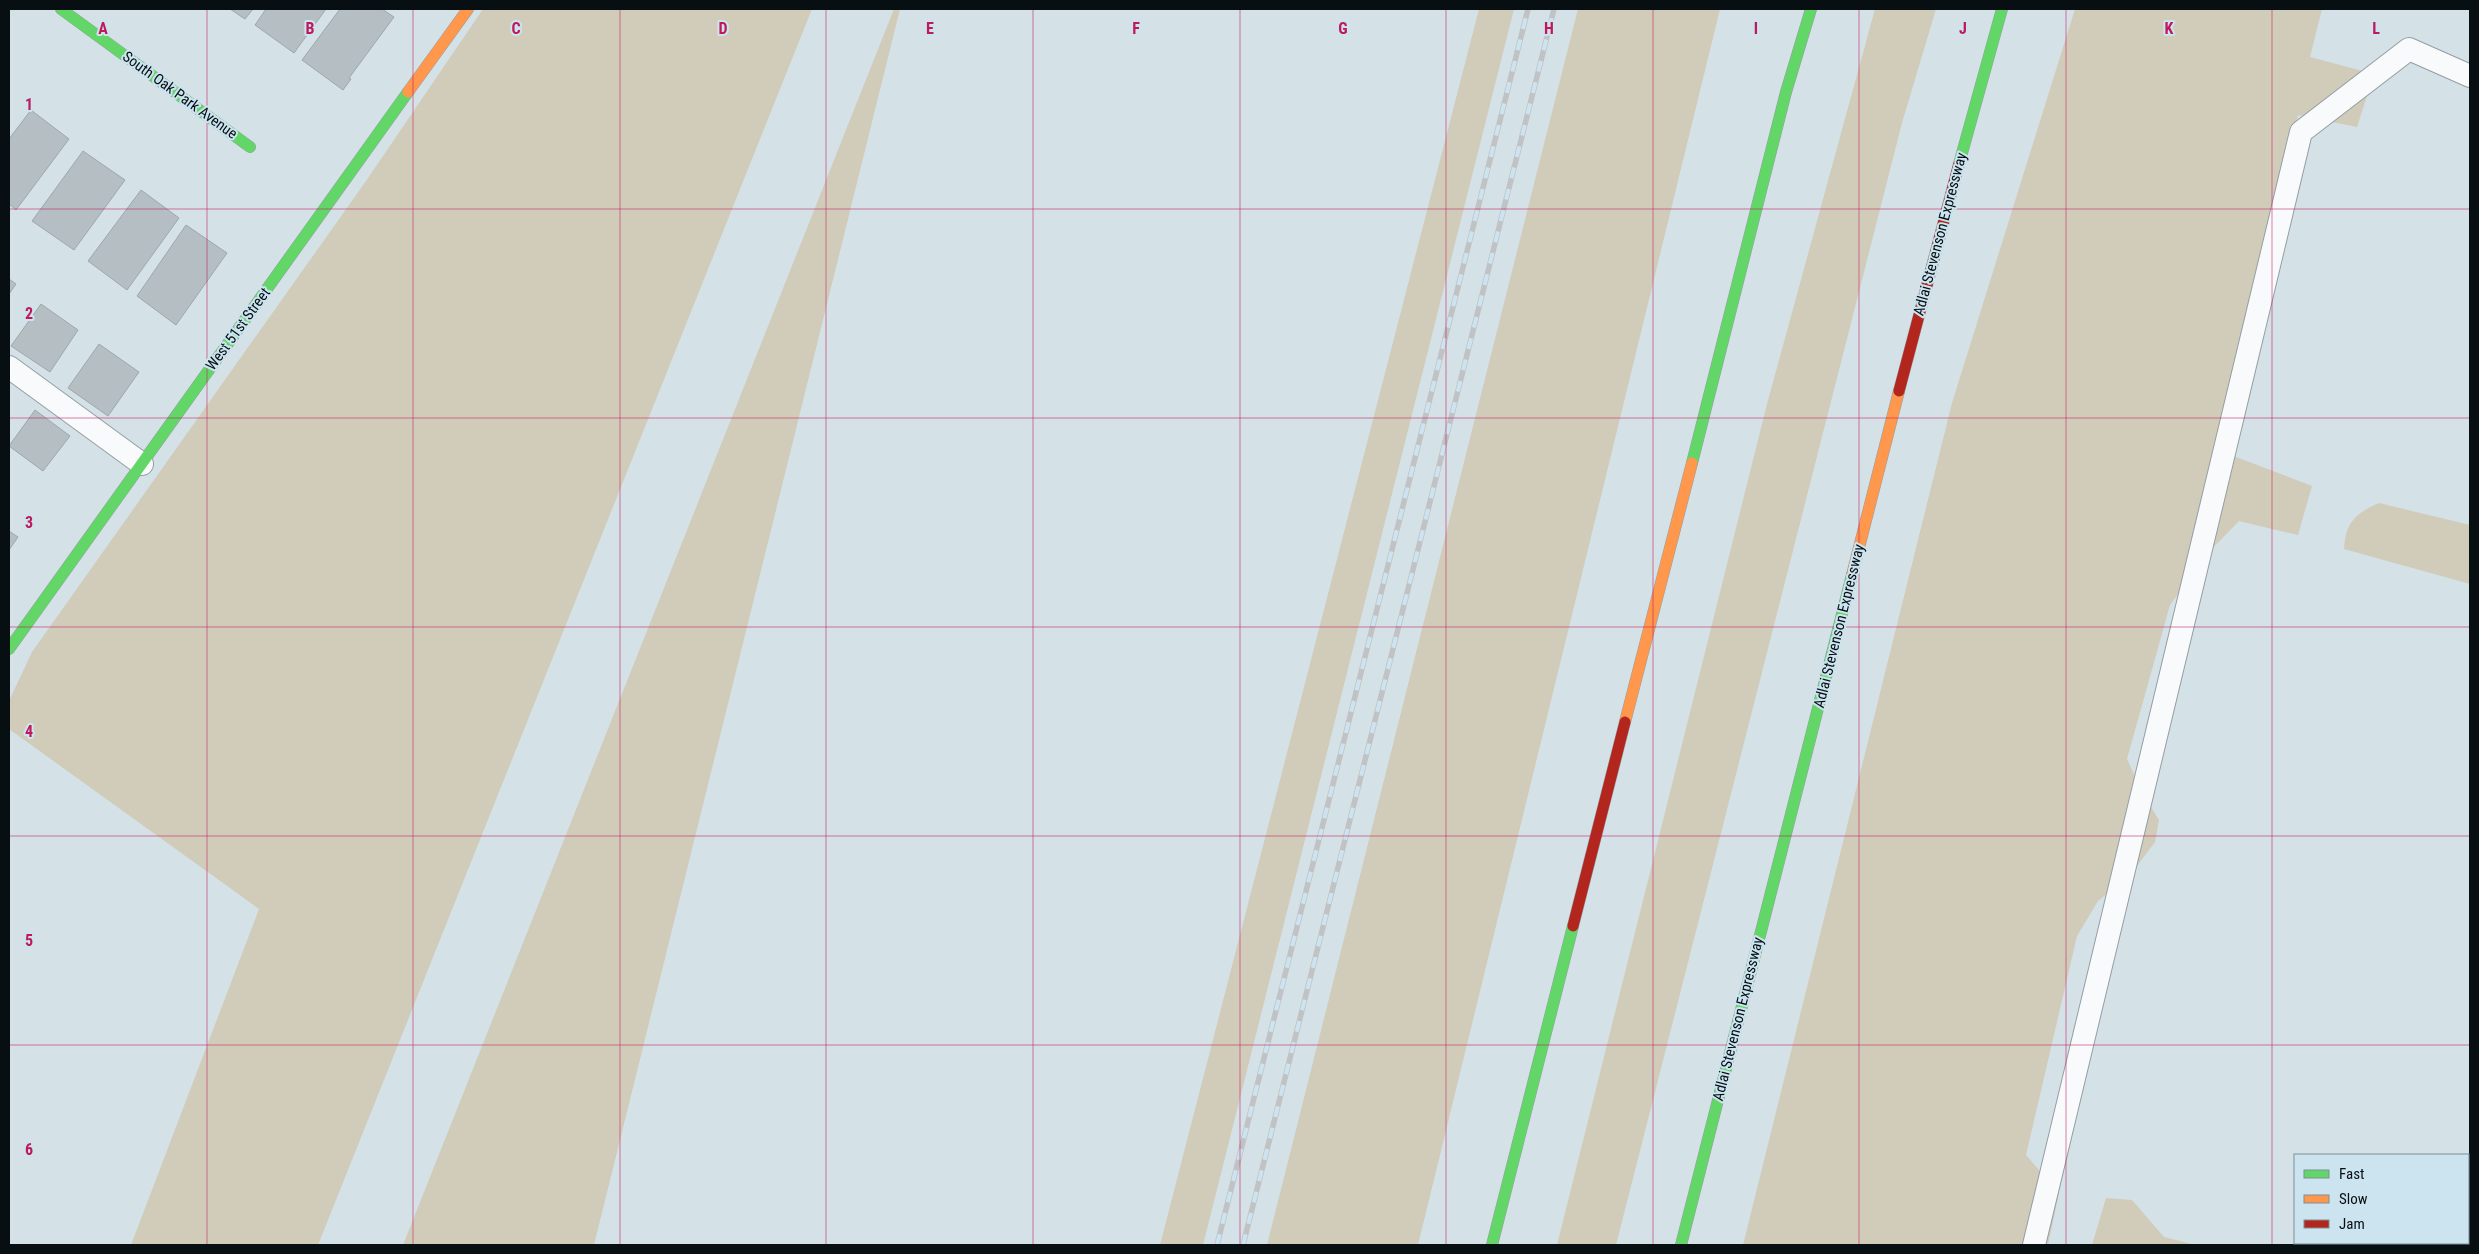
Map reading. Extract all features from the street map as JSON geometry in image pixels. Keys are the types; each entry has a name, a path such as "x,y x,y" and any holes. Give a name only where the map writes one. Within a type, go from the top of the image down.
{"main road":[{"name":"South Oak Park Avenue","path":"61,9 250,147"},
{"name":"West 51st Street","path":"9,649 468,9"},
{"path":"1786,92 1800,9"},
{"path":"1492,1245 1786,92 1812,9"},
{"name":"Adlai Stevenson Expressway","path":"1681,1245 1924,291 2002,9"}],"lane":[{"path":"2034,1245 2301,132 2409,49 2470,76"},
{"path":"9,367 142,464"}],"shaded area":[{"path":"483,9 812,9 318,1245 131,1245 259,909 9,729 9,701 32,652 366,181"},
{"path":"894,9 900,9 594,1245 403,1245"},
{"path":"1479,9 1514,9 1203,1245 1160,1245"},
{"path":"1578,9 1720,9 1418,1245 1267,1245"},
{"path":"1875,9 1936,9 1902,123 1616,1245 1557,1245 1767,404"},
{"path":"2075,9 2322,9 2310,57 2374,74 2357,127 2298,115 2215,449 2312,486 2298,535 2239,521 2206,555 2170,605 2127,759 2143,794 2159,820 2155,842 2131,874 2098,901 2077,936 2026,1155 2059,1193 2048,1245 1743,1245 1952,403"},
{"path":"2379,503 2470,525 2470,584 2344,549 2347,532 2353,520 2363,511"},
{"path":"2106,1198 2132,1200 2164,1237 2196,1245 2092,1245"}],"building":[{"path":"230,9 253,9 245,19"},
{"path":"266,9 326,9 294,53 255,25"},
{"path":"340,9 382,9 394,17 349,78 351,79 343,90 302,60"},
{"path":"31,110 69,139 16,210 9,204 9,139"},
{"path":"83,151 125,180 74,250 32,221"},
{"path":"141,190 179,218 127,290 88,261"},
{"path":"186,225 227,253 176,325 137,296"},
{"path":"9,279 16,284 9,294"},
{"path":"41,304 78,330 50,372 11,346"},
{"path":"99,344 139,372 108,416 68,388"},
{"path":"35,410 70,436 43,471 9,446"},
{"path":"9,531 18,537 9,550"}],"railway":[{"path":"1217,1245 1528,9"},
{"path":"1243,1245 1554,9"}],"traffic: fast":[{"path":"61,9 250,147"},
{"path":"1692,463 1786,92 1811,9"},
{"path":"1959,164 2002,9"},
{"path":"9,649 408,92"},
{"path":"1681,1245 1852,575"},
{"path":"1492,1245 1573,926"}],"traffic: slow":[{"path":"408,92 468,9"},
{"path":"1852,575 1899,391"},
{"path":"1625,722 1692,463"}],"traffic: jam":[{"path":"1899,391 1959,164"},
{"path":"1573,926 1625,722"}]}
